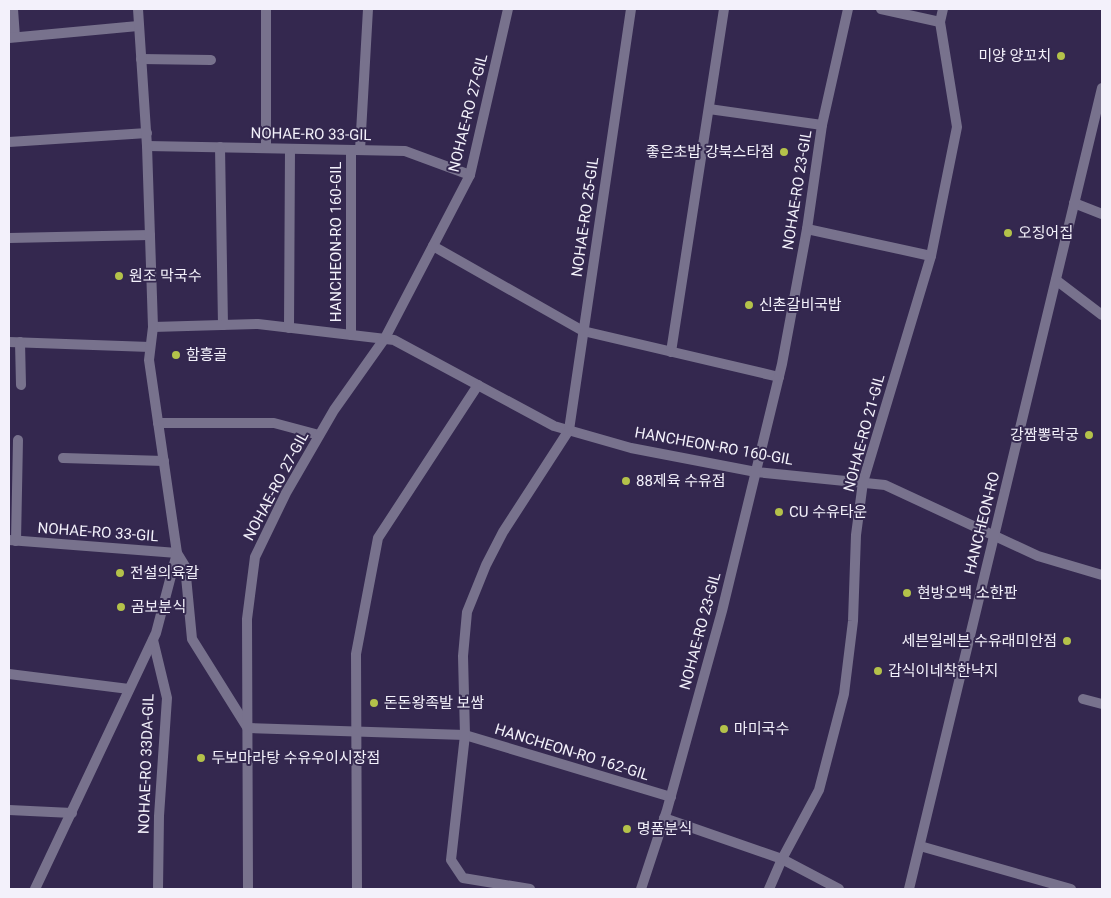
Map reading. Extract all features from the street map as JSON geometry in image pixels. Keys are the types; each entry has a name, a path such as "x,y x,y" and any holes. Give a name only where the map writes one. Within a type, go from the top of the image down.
{"street":[{"path":"13,9 12,37 138,26"},
{"name":"NOHAE-RO 33-GIL","path":"35,889 156,633 177,553 149,360 153,326 147,146 138,9"},
{"path":"266,9 266,148"},
{"name":"HANCHEON-RO 160-GIL","path":"351,335 356,150 368,9"},
{"name":"NOHAE-RO 27-GIL","path":"248,889 247,619 255,557 286,493 319,435 334,410 385,338 470,175 508,9"},
{"name":"NOHAE-RO 25-GIL","path":"569,430 631,9"},
{"path":"671,352 724,9"},
{"name":"NOHAE-RO 23-GIL","path":"641,889 671,797 722,611 779,377 807,229 822,125 848,9"},
{"path":"881,9 940,22"},
{"name":"NOHAE-RO 21-GIL","path":"769,889 782,859 819,790 844,694 853,621 856,536 863,482 931,256 958,127 940,22 943,9"},
{"path":"141,59 211,60"},
{"name":"HANCHEON-RO","path":"910,889 1074,203 1099,119 1102,88"},
{"path":"708,109 822,125"},
{"path":"9,142 146,133"},
{"name":"NOHAE-RO 33-GIL","path":"147,146 405,151 470,175"},
{"path":"220,147 223,325"},
{"path":"290,149 290,328"},
{"path":"1074,203 1102,214"},
{"path":"807,229 931,256"},
{"path":"9,238 150,235"},
{"path":"433,246 583,331 779,377"},
{"path":"1056,280 1102,315"},
{"name":"HANCHEON-RO 160-GIL","path":"153,326 258,324 394,340 554,426 631,448 756,472 885,485 1038,556 1102,575"},
{"path":"9,342 150,346"},
{"path":"20,342 21,385"},
{"path":"357,889 356,654 378,538 478,385"},
{"path":"158,423 274,423 319,435"},
{"path":"530,889 493,886 462,878 451,860 465,735 463,656 467,612 486,565 502,532 569,430"},
{"name":"NOHAE-RO 33-GIL","path":"18,440 13,540 177,553"},
{"path":"63,458 164,461"},
{"name":"NOHAE-RO 33-GIL","path":"177,553 185,566 192,639 248,728"},
{"name":"NOHAE-RO 33DA-GIL","path":"153,640 167,698 159,816 158,889"},
{"path":"9,674 129,689"},
{"path":"1083,699 1102,704"},
{"name":"HANCHEON-RO 162-GIL","path":"248,728 465,735 671,797"},
{"path":"9,810 72,813"},
{"path":"664,818 782,859 839,889"},
{"path":"920,846 1072,889"}],"place":[{"name":"미양 양꼬치","path":"1061,56"},
{"name":"좋은초밥 강북스타점","path":"784,152"},
{"name":"오징어집","path":"1008,233"},
{"name":"원조 막국수","path":"119,276"},
{"name":"신촌갈비국밥","path":"749,305"},
{"name":"함흥골","path":"176,355"},
{"name":"강짬뽕락궁","path":"1089,435"},
{"name":"88제육 수유점","path":"626,481"},
{"name":"CU 수유타운","path":"779,512"},
{"name":"전설의육칼","path":"120,573"},
{"name":"현방오백 소한판","path":"907,593"},
{"name":"곰보분식","path":"121,607"},
{"name":"세븐일레븐 수유래미안점","path":"1067,641"},
{"name":"갑식이네착한낙지","path":"878,671"},
{"name":"돈돈왕족발 보쌈","path":"374,703"},
{"name":"마미국수","path":"724,729"},
{"name":"두보마라탕 수유우이시장점","path":"201,758"},
{"name":"명품분식","path":"627,829"}]}
